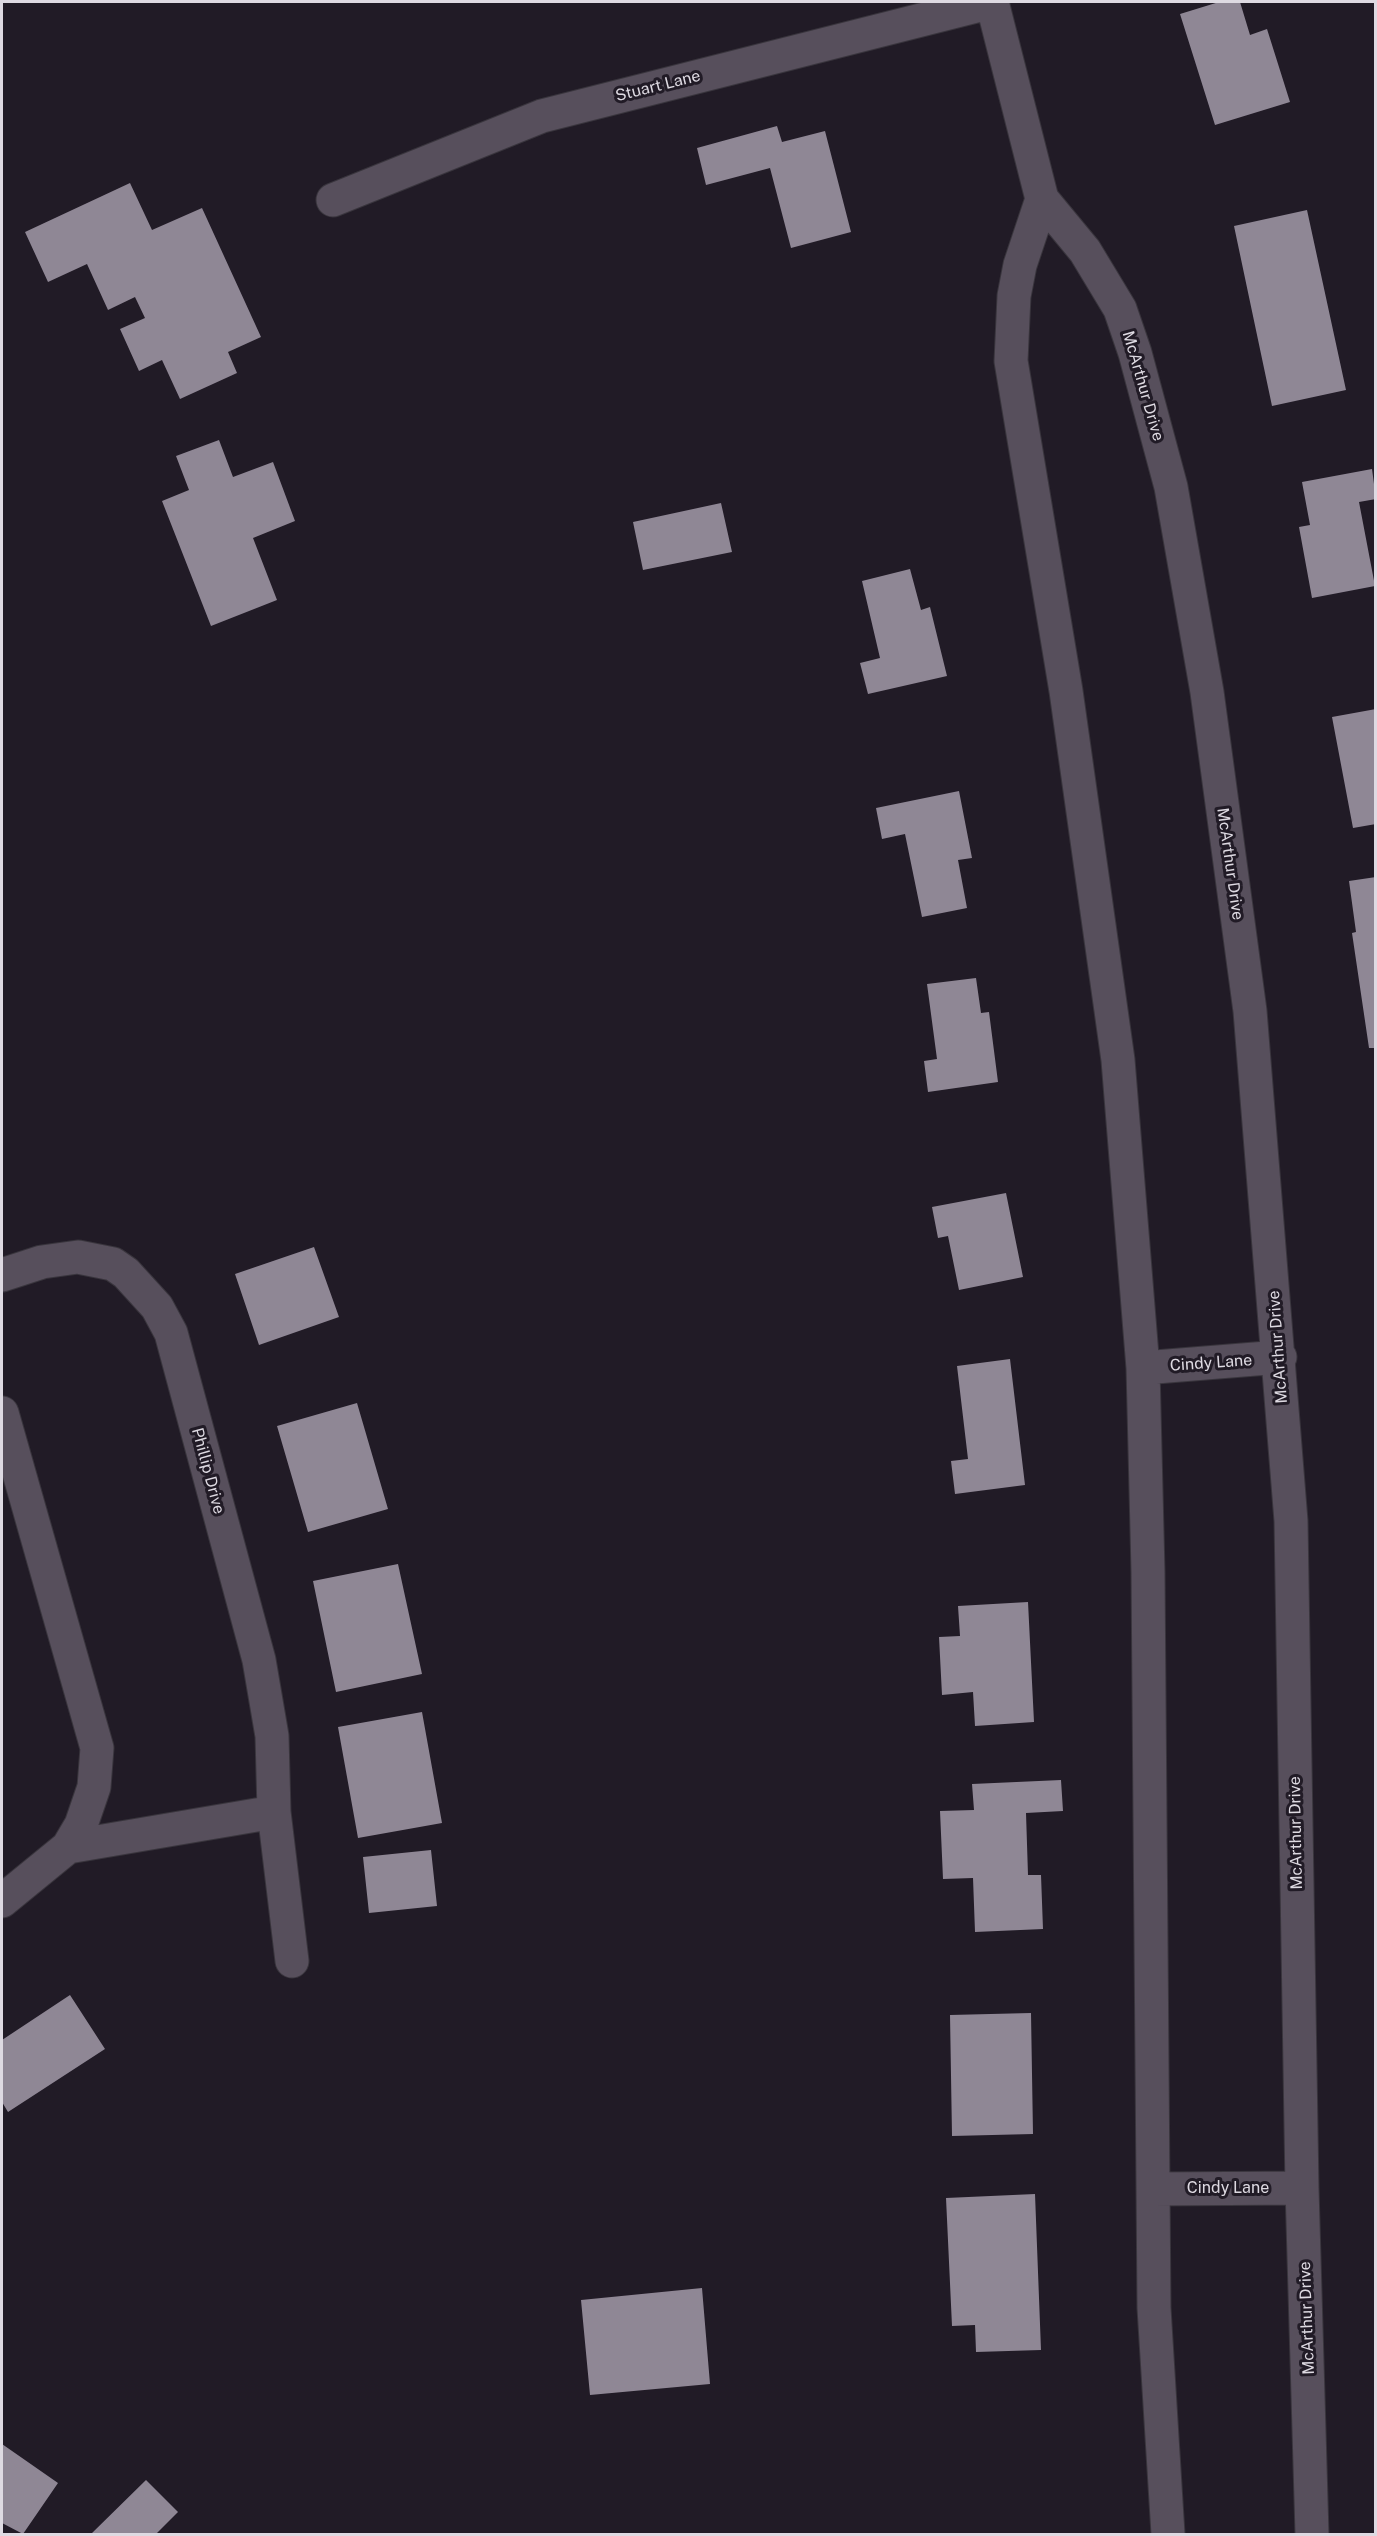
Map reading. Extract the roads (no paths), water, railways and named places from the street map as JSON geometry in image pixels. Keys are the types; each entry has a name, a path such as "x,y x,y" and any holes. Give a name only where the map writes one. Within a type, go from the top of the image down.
{"street":[{"name":"McArthur Drive","path":"992,2 1042,199 1085,251 1120,309 1135,353 1170,487 1207,692 1250,1011 1280,1358 1291,1521 1302,2188 1312,2535"},
{"name":"Stuart Lane","path":"333,200 542,116 992,2"},
{"path":"1042,199 1020,265 1014,296 1011,361 1066,691 1118,1059 1143,1368 1148,1572 1154,2308 1168,2535"},
{"name":"Phillip Drive","path":"2,1275 42,1262 78,1257 113,1264 126,1273 157,1306 167,1324 259,1660 272,1736 274,1812 292,1961"},
{"name":"Cindy Lane","path":"1143,1368 1280,1358"},
{"path":"2,1413 97,1748 94,1786 81,1825 68,1847 2,1901"},
{"path":"68,1847 274,1812"},
{"name":"Cindy Lane","path":"1153,2189 1302,2188"}]}
